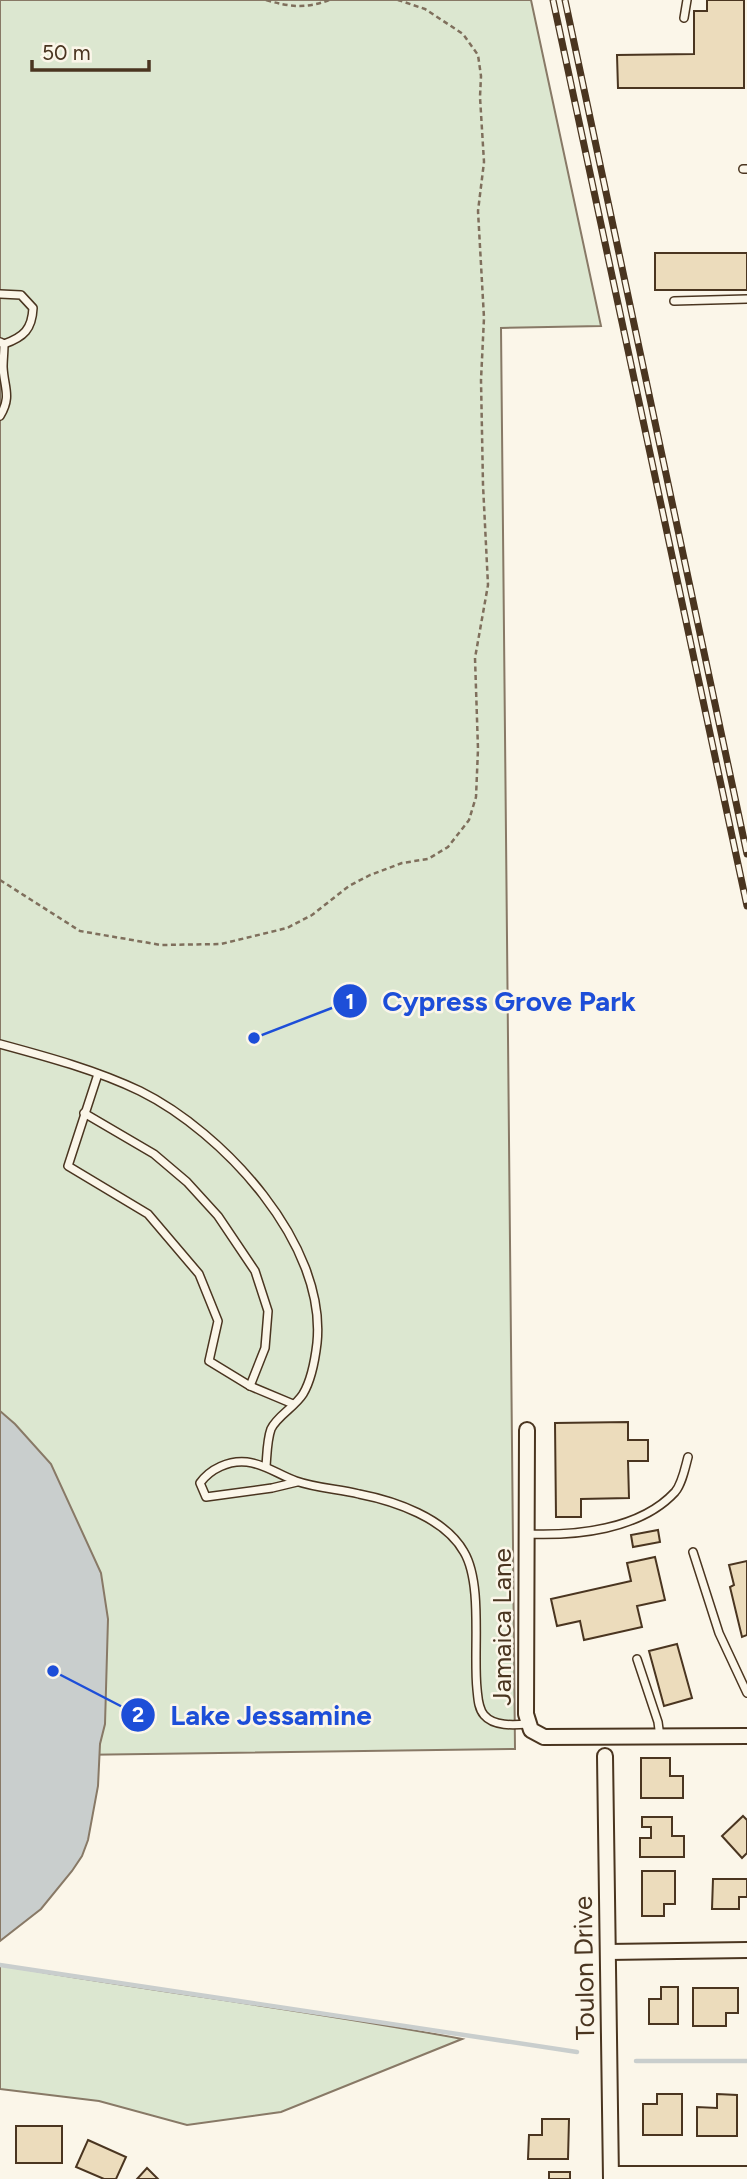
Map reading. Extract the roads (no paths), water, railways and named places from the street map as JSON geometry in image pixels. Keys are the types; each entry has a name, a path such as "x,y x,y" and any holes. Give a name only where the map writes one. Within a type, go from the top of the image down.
{"street":[{"name":"Jamaica Lane","path":"527,1430 526,1714 531,1730 544,1737 747,1736"},
{"name":"Toulon Drive","path":"605,1756 611,2177"},
{"path":"608,1952 747,1950"},
{"path":"611,2177 747,2174"}],"lane":[{"path":"684,18 687,0"},
{"path":"0,294 4,292 21,295 33,308 32,324 20,339 2,343 1,368 7,388 7,405 0,416"},
{"path":"674,301 747,299"},
{"path":"0,1044 98,1074 142,1092 181,1116 220,1147 251,1179 281,1219 312,1285 317,1317 317,1341 313,1370 302,1395 271,1429 266,1466"},
{"path":"98,1074 68,1166 148,1214 199,1274 218,1321 209,1361 250,1387 293,1404"},
{"path":"84,1113 154,1154 187,1182 218,1216 255,1271 268,1311 265,1348 250,1387"},
{"path":"526,1534 584,1533 612,1528 655,1508 676,1491 688,1457"},
{"path":"297,1482 205,1497 200,1483 209,1472 244,1461 266,1466 297,1482 358,1493 392,1503 445,1530 463,1550 470,1570 476,1604 479,1708 485,1717 497,1723 529,1724"},
{"path":"693,1552 719,1633 747,1693"},
{"path":"637,1659 660,1737"}],"waterway":[{"path":"0,1965 577,2052"},
{"path":"636,2061 747,2061"}],"railway":[{"path":"553,0 747,906"},
{"path":"565,0 747,854"}],"place":[{"name":"Cypress Grove Park","path":"254,1038"},
{"name":"Lake Jessamine","path":"53,1671"}]}
